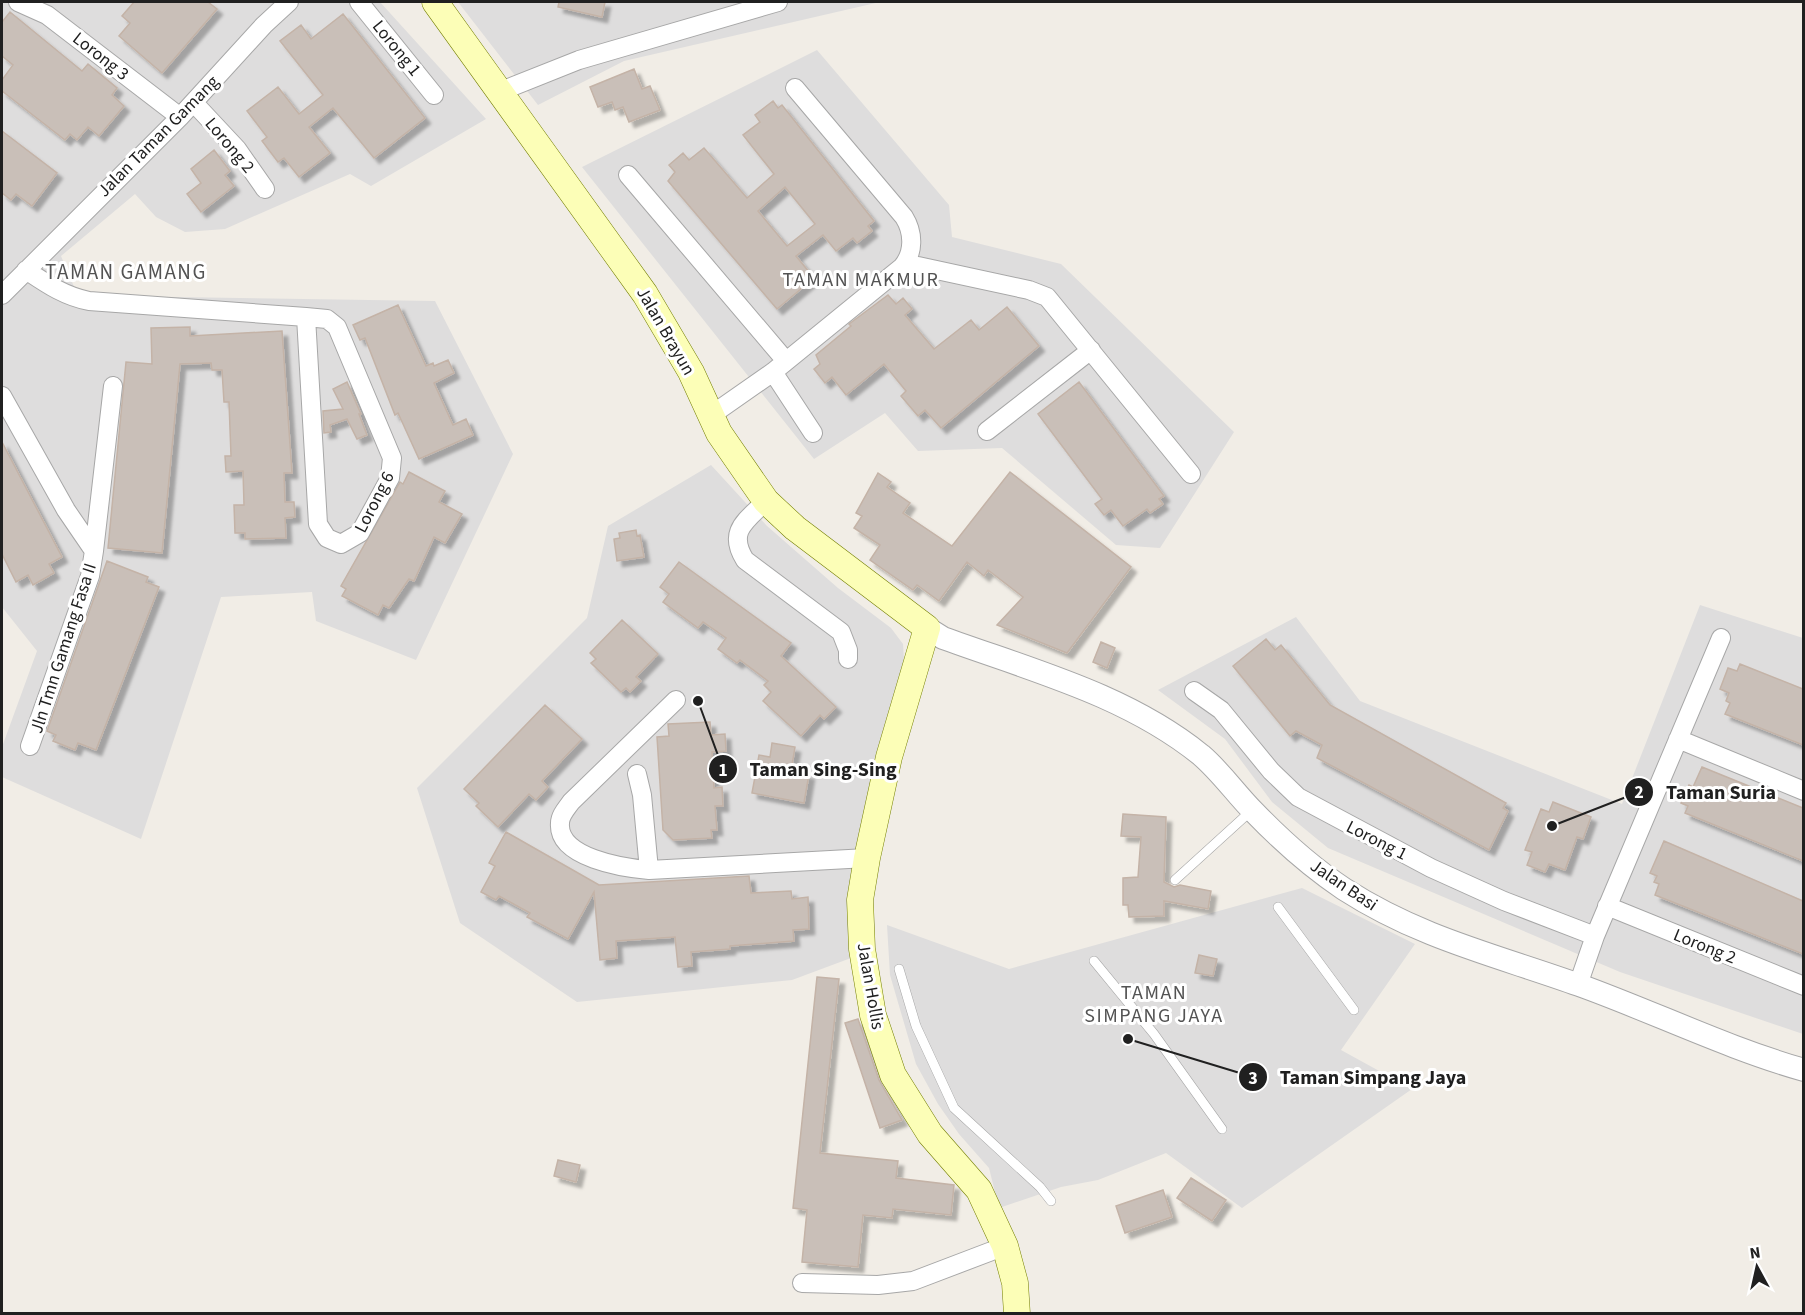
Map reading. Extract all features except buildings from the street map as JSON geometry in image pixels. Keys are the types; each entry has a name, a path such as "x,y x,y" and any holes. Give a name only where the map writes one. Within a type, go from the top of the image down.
{"main road":[{"name":"Jalan Brayun","path":"435,2 645,294 691,372 710,416 733,455 766,501 795,528 927,628"},
{"name":"Jalan Hollis","path":"927,628 889,757 867,858 860,900 862,949 873,1015 893,1075 930,1134 979,1190 1005,1246 1015,1283 1017,1314"}],"street":[{"name":"Lorong 3","path":"18,2 51,8 180,117"},
{"name":"Jalan Taman Gamang","path":"2,295 194,103 264,25 289,2"},
{"name":"Lorong 1","path":"359,2 434,95"},
{"path":"501,91 579,60 778,2"},
{"path":"710,416 780,366 902,267 910,254 910,226 795,88"},
{"name":"Lorong 2","path":"194,103 237,149 265,189"},
{"path":"628,174 780,366 813,433"},
{"path":"902,267 918,266 1039,292 1054,304 1191,474"},
{"name":"Lorong 6","path":"26,270 56,290 89,301 306,317 327,319 337,327 392,458 390,478 360,533 341,544 327,538 318,524 306,317"},
{"path":"987,431 1091,350"},
{"path":"94,551 113,386"},
{"name":"Jln Tmn Gamang Fasa II","path":"2,396 66,510 94,551 83,597 30,746"},
{"path":"766,501 738,531 736,543 740,552 745,561 841,632 848,650 848,659"},
{"name":"Jalan Basi","path":"927,628 943,638 1110,699 1152,722 1202,756 1294,851 1327,877 1415,929 1472,951 1578,985 1803,1070"},
{"path":"1578,985 1607,906 1721,638"},
{"name":"Lorong 1","path":"1194,691 1221,710 1271,771 1298,797 1431,868 1504,901 1595,936"},
{"path":"676,700 571,802 560,819 563,837 578,851 615,867 649,870 867,858"},
{"path":"1678,739 1803,791"},
{"path":"637,774 642,795 649,870"},
{"name":"Lorong 2","path":"1607,906 1803,986"},
{"path":"802,1283 878,1285 913,1281 1005,1246"}],"lane":[{"path":"1175,880 1252,810"},
{"path":"1278,908 1354,1010"},
{"path":"1095,961 1154,1034 1222,1129"},
{"path":"899,969 915,1026 954,1108 1051,1201"}],"shaded area":[{"path":"2,2 380,2 486,119 371,186 350,174 225,229 185,232 156,217 135,194 61,256 75,289 110,296 435,301 513,454 416,660 316,621 312,592 221,597 141,839 2,777 2,747 37,651 2,607"},
{"path":"458,2 880,2 624,61 538,105"},
{"name":"TAMAN MAKMUR","path":"817,50 949,205 952,237 1061,264 1234,432 1160,548 1116,545 1002,448 918,451 885,413 814,459 582,167"},
{"path":"711,465 767,526 838,588 891,628 903,644 904,661 880,741 857,843 851,958 792,980 577,1002 460,923 417,788 587,618 608,526"},
{"path":"1700,605 1803,638 1803,1034 1620,972 1328,848 1272,802 1225,739 1158,690 1296,617 1360,701 1622,804"},
{"name":"TAMAN SIMPANG JAYA","path":"1302,888 1415,944 1341,1050 1412,1089 1242,1208 1166,1153 1098,1180 1061,1187 999,1208 989,1168 959,1134 938,1104 916,1064 890,975 887,925 1009,969"}],"place":[{"name":"Taman Sing-Sing","path":"698,701"},
{"name":"Taman Suria","path":"1552,826"},
{"name":"Taman Simpang Jaya","path":"1128,1039"}],"district":[{"name":"TAMAN GAMANG","path":"126,272"},
{"name":"TAMAN MAKMUR","path":"861,279"},
{"name":"TAMAN SIMPANG JAYA","path":"1154,1004"}]}
